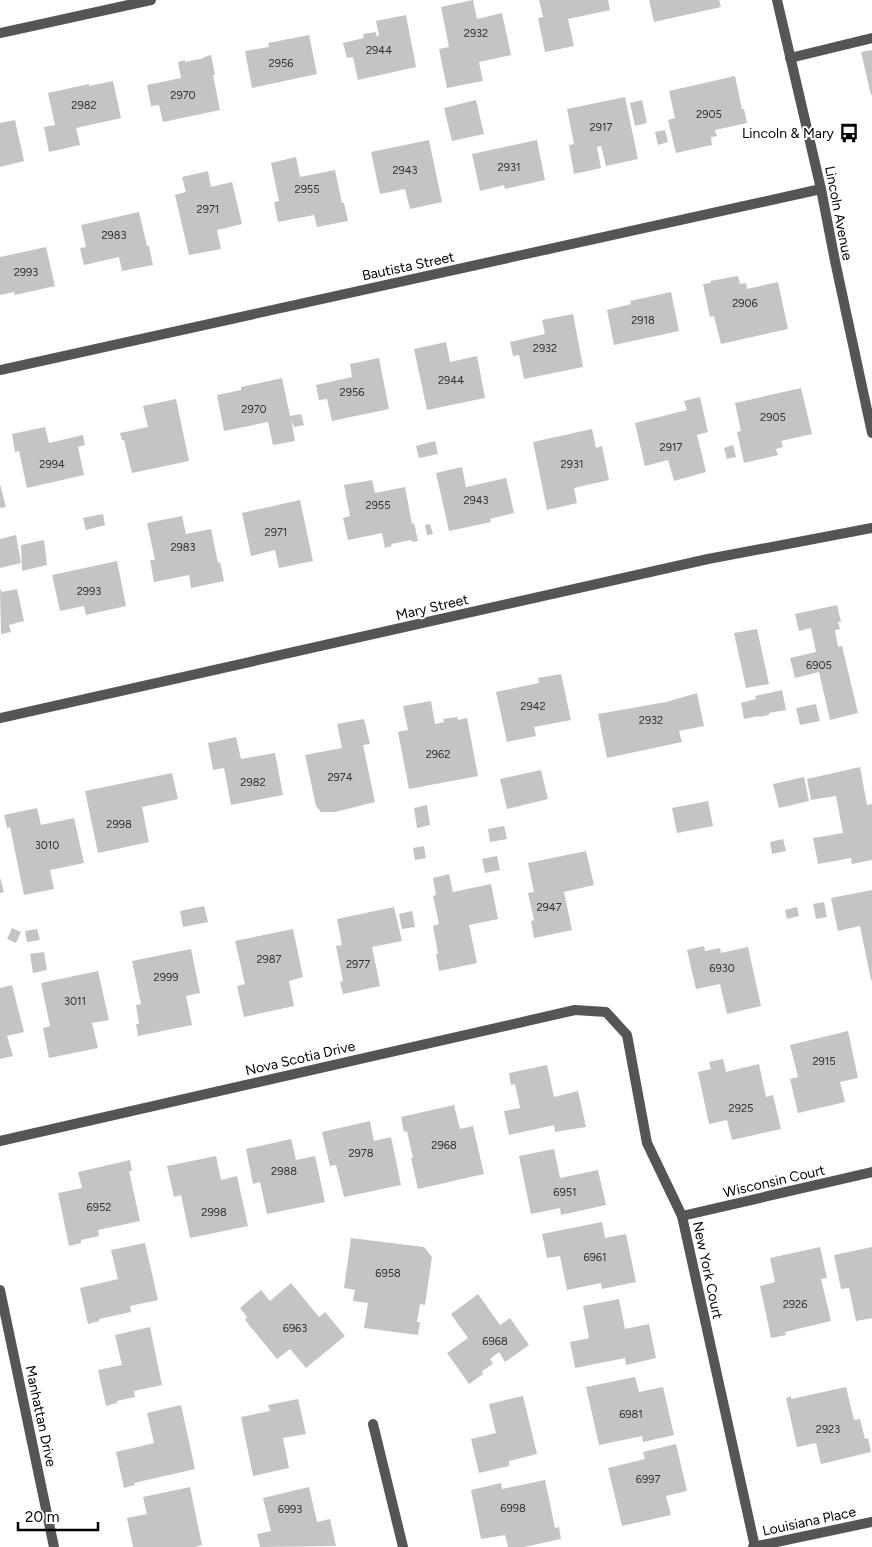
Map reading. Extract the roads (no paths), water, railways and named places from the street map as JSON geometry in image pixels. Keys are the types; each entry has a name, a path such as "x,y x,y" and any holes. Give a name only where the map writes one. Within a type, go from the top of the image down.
{"street":[{"path":"0,33 151,0"},
{"name":"Lincoln Avenue","path":"777,0 821,189 872,433"},
{"path":"790,58 872,38"},
{"name":"Bautista Street","path":"0,370 821,189"},
{"name":"Mary Street","path":"0,718 708,559 872,528"},
{"name":"Nova Scotia Drive","path":"0,1141 575,1010 606,1012"},
{"name":"New York Court","path":"606,1012 627,1035 647,1143 682,1216 754,1547"},
{"name":"Wisconsin Court","path":"682,1216 872,1172"},
{"name":"Manhattan Drive","path":"0,1290 54,1547"},
{"path":"374,1424 403,1547"},
{"name":"Louisiana Place","path":"754,1547 872,1522"}],"place":[{"name":"Lincoln & Mary","path":"849,133"}]}
